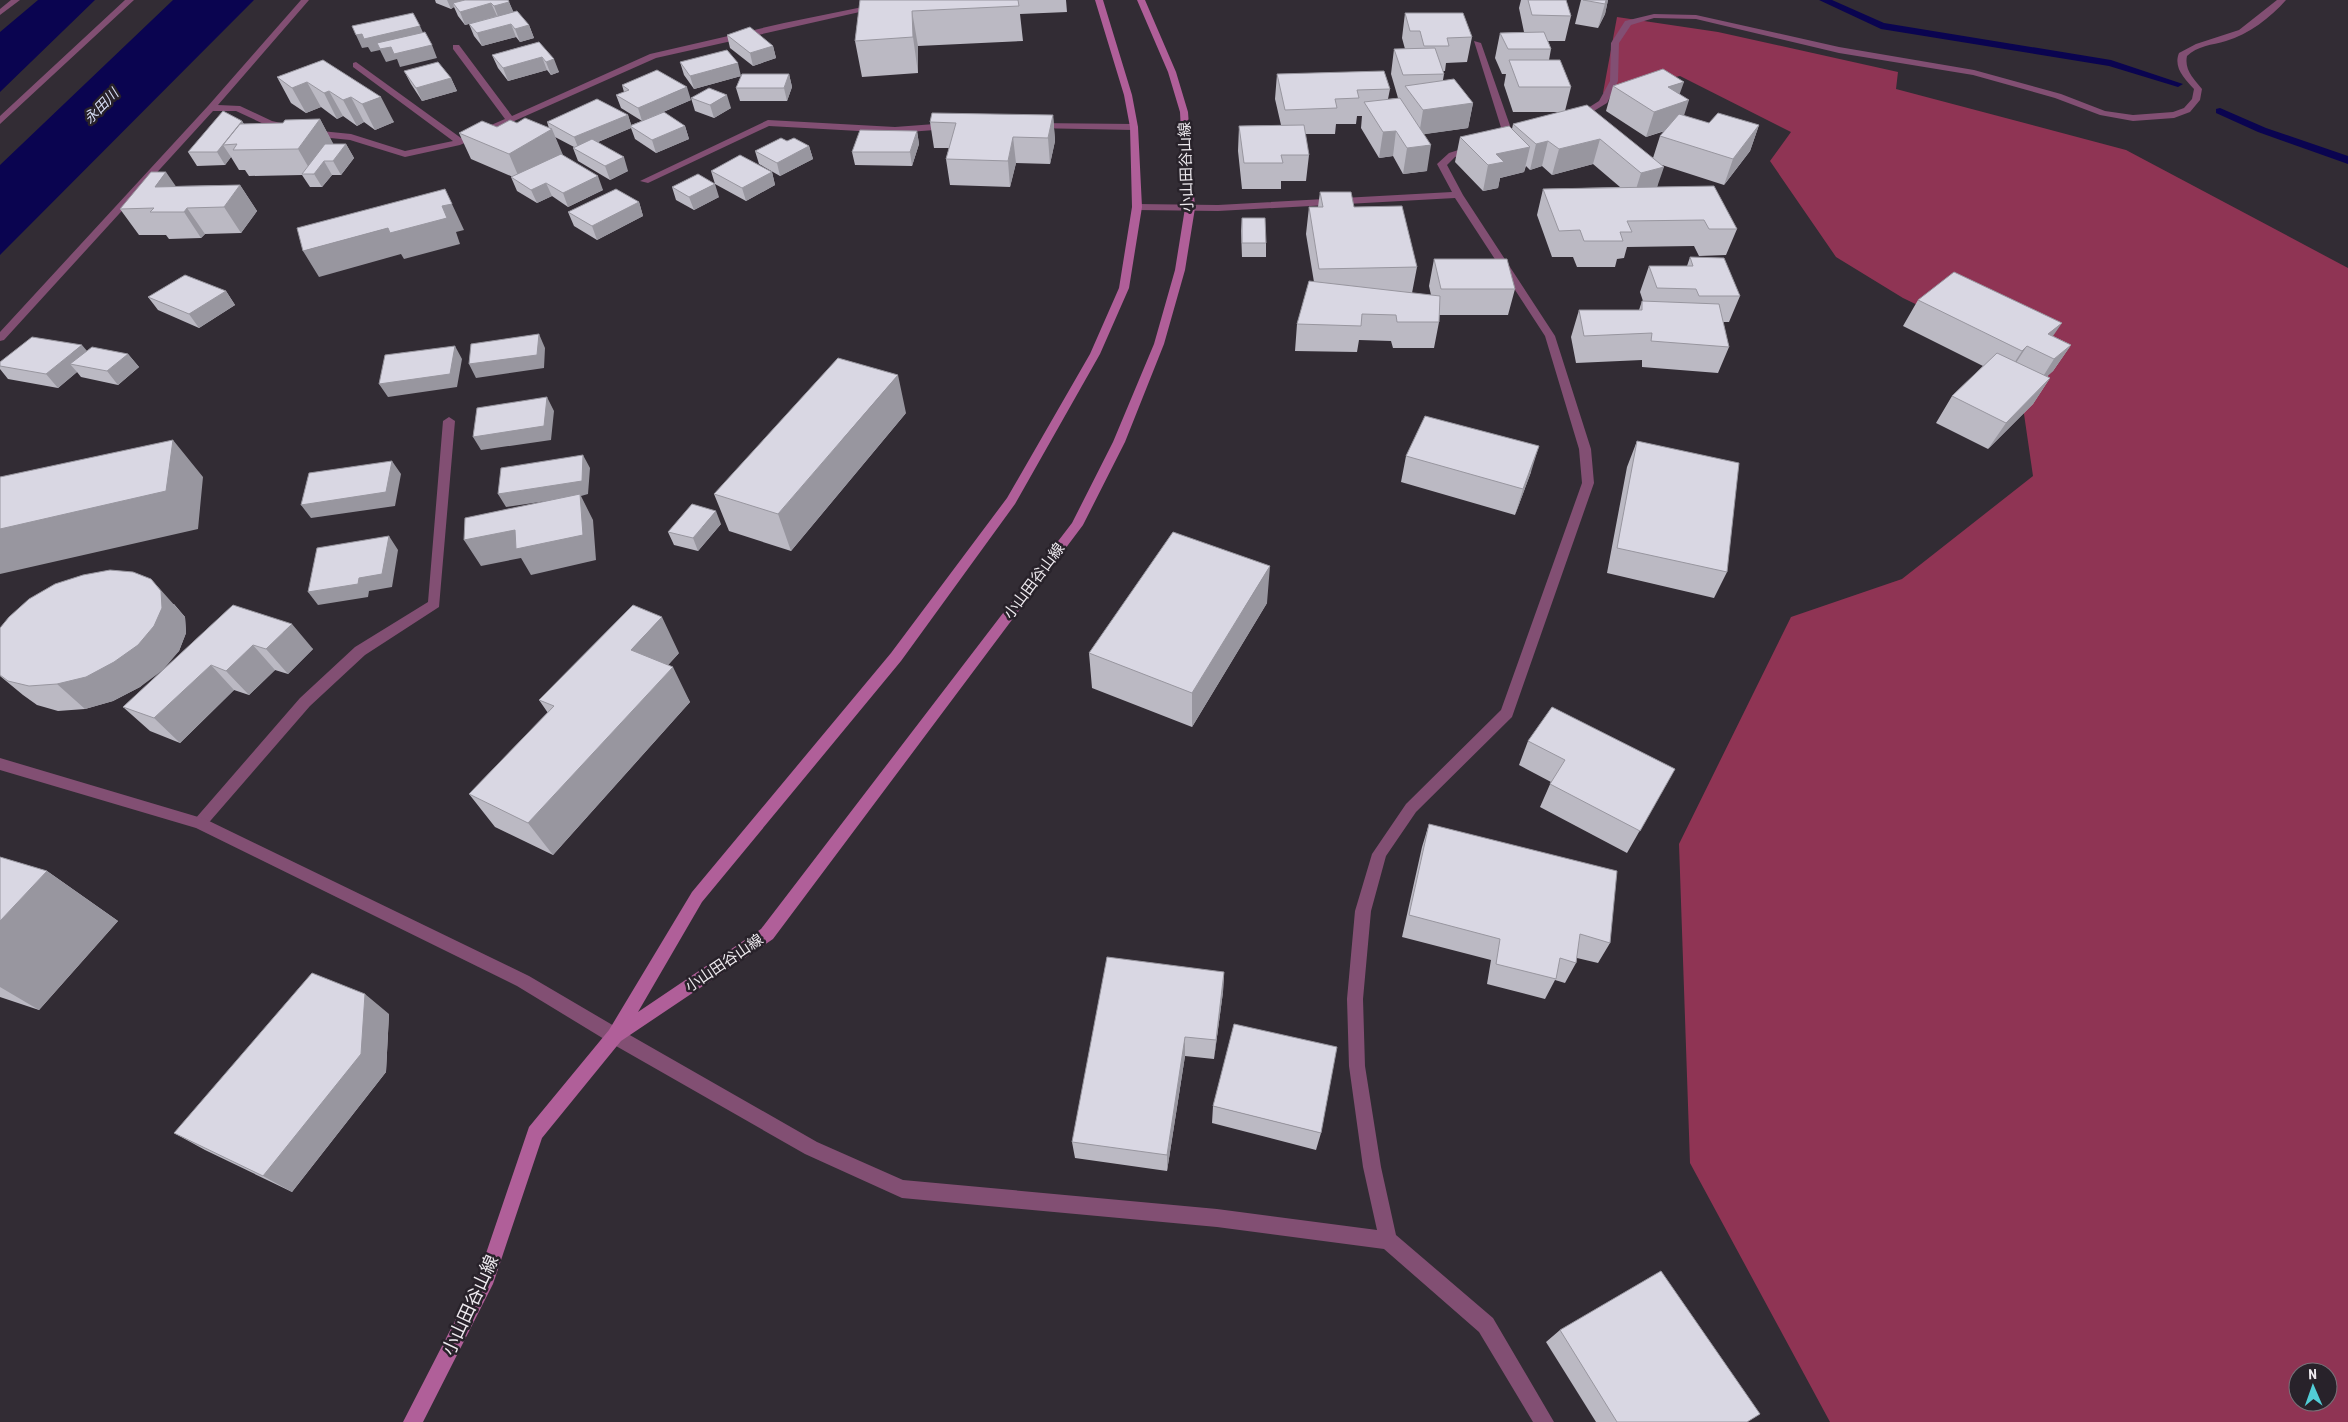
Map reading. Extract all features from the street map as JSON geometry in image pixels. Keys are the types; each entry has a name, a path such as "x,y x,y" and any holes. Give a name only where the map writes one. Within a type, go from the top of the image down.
{"main road":[{"name":"小山田谷山線","path":"413,1422 487,1278 535,1132 616,1036 697,897 896,657 1011,501 1096,354 1124,288 1137,207 1134,127 1128,94 1099,0"},
{"name":"小山田谷山線","path":"616,1036 767,934 1077,525 1118,442 1149,372 1180,270 1190,208 1184,112 1172,72 1141,0"}],"street":[{"path":"0,14 16,0"},
{"path":"0,121 130,0"},
{"path":"0,338 211,108 305,0"},
{"path":"211,108 237,108 269,123 316,134 351,137 405,154 460,142 652,56 784,25 908,0"},
{"path":"1564,122 1603,104 1614,81 1616,43 1628,23 1654,16 1696,17 1839,50 1974,73 2058,96 2103,112 2133,118 2174,116 2187,110 2196,100 2198,89 2181,67 2181,59 2189,49 2233,36 2253,26 2282,0"},
{"path":"1388,1240 1372,1167 1356,1066 1355,999 1363,911 1379,854 1411,808 1507,713 1588,483 1585,449 1550,336 1458,195 1442,164 1452,155 1514,136 1477,42"},
{"path":"456,48 510,119"},
{"path":"356,65 460,142"},
{"path":"645,181 768,123 895,130 956,126"},
{"path":"1022,126 1134,127"},
{"path":"1137,207 1190,208 1458,195"},
{"path":"200,823 305,702 360,651 434,604 449,421"},
{"path":"0,764 200,823 524,981 811,1148 902,1189 1217,1218 1388,1240 1486,1325 1544,1422"}],"shaded area":[{"path":"1617,17 1718,32 1898,72 1896,89 2126,150 2348,268 2348,1422 1830,1422 1690,1163 1679,844 1791,617 1902,579 2033,476 2015,352 1903,298 1836,257 1770,161 1791,132 1680,76 1603,93"}],"water":[{"path":"38,0 95,0 0,92 0,32"},
{"name":"永田川","path":"173,0 254,0 0,255 0,165"}],"building":[{"path":"465,0 508,0 509,2 494,6 491,3 460,12 453,3"},
{"path":"860,0 1018,0 1019,6 912,11 913,37 855,41"},
{"path":"1528,0 1566,0 1571,16 1532,15"},
{"path":"1583,0 1606,0 1605,4"},
{"path":"517,11 529,25 515,29 511,24 477,33 469,24"},
{"path":"413,13 420,26 364,39 362,34 356,35 352,26"},
{"path":"1405,13 1463,13 1472,37 1447,38 1449,46 1424,46 1420,31 1410,31"},
{"path":"750,27 773,46 750,53 727,35"},
{"path":"425,32 432,45 394,54 391,47 380,49 377,43"},
{"path":"1544,32 1551,49 1508,49 1500,33"},
{"path":"539,42 554,59 546,62 542,57 503,68 492,55"},
{"path":"1435,48 1444,74 1403,75 1394,49"},
{"path":"727,50 738,63 690,76 680,62"},
{"path":"323,60 381,97 362,104 351,97 343,100 329,91 324,93 307,82 292,88 277,77"},
{"path":"1509,60 1560,60 1571,87 1519,87"},
{"path":"438,62 451,78 416,88 404,71"},
{"path":"1663,69 1684,82 1668,87 1689,100 1654,112 1613,86"},
{"path":"657,70 687,87 638,108 616,95 629,90 622,85"},
{"path":"1384,71 1390,89 1357,90 1359,98 1335,99 1337,108 1285,110 1277,74"},
{"path":"742,74 789,74 784,88 736,88"},
{"path":"1454,79 1473,103 1423,110 1405,86"},
{"path":"709,88 727,95 710,105 691,98"},
{"path":"1400,98 1431,145 1407,148 1396,131 1383,132 1364,102"},
{"path":"597,99 628,115 574,137 547,122"},
{"path":"1587,105 1664,167 1641,173 1600,139 1559,149 1548,141 1536,144 1513,124"},
{"path":"223,111 242,121 217,152 188,152"},
{"path":"664,112 685,126 652,140 630,126"},
{"path":"932,113 1053,115 1048,138 1013,137 1008,161 946,159 956,123 930,122"},
{"path":"1718,113 1759,125 1733,159 1660,136 1679,114 1709,123"},
{"path":"525,118 552,129 509,154 459,133 482,121 497,127 510,120 517,123"},
{"path":"320,119 298,149 233,150 237,144 223,145 240,124 283,123 285,120"},
{"path":"1304,125 1309,155 1281,155 1283,163 1244,163 1239,126"},
{"path":"1509,126 1530,147 1496,154 1504,162 1488,165 1460,137"},
{"path":"860,130 917,131 910,152 852,152"},
{"path":"781,138 787,141 794,138 809,146 777,163 755,151"},
{"path":"592,139 624,157 605,166 573,148"},
{"path":"325,144 346,144 333,161 324,161 314,174 302,174"},
{"path":"561,154 598,176 563,193 546,183 531,190 511,177"},
{"path":"740,155 772,172 742,188 711,171"},
{"path":"151,172 166,172 155,187 240,185 224,207 187,208 184,212 150,212 154,208 120,209"},
{"path":"698,174 715,184 689,197 672,187"},
{"path":"1714,186 1737,229 1709,229 1704,220 1627,221 1632,232 1620,232 1623,241 1584,241 1580,230 1559,231 1543,189"},
{"path":"445,189 452,204 442,206 447,218 390,233 388,228 303,251 297,228"},
{"path":"616,189 639,202 592,226 568,212"},
{"path":"1320,192 1351,192 1354,207 1402,206 1417,267 1319,269 1309,207 1323,207"},
{"path":"1242,218 1265,218 1266,243 1242,243"},
{"path":"1690,257 1724,258 1740,296 1699,296 1696,289 1657,288 1649,266 1693,266"},
{"path":"1434,259 1507,259 1515,289 1441,289"},
{"path":"1954,272 2062,323 2048,334 2071,345 2054,359 2027,346 2022,351 1918,300"},
{"path":"185,275 226,291 189,314 148,297"},
{"path":"1309,281 1440,296 1439,322 1397,322 1396,315 1362,314 1361,326 1297,324"},
{"path":"1642,301 1719,304 1729,347 1651,341 1652,333 1584,336 1579,310 1642,310"},
{"path":"539,334 537,355 469,364 471,344"},
{"path":"32,337 82,345 46,374 0,366 0,362"},
{"path":"455,346 450,374 379,384 385,355"},
{"path":"92,347 128,354 107,371 70,364"},
{"path":"1997,353 2050,378 2006,423 1952,396"},
{"path":"838,358 898,375 778,514 714,494"},
{"path":"547,397 544,426 473,437 477,408"},
{"path":"1425,416 1539,446 1523,489 1406,456"},
{"path":"173,440 166,491 0,529 0,477"},
{"path":"1637,441 1739,463 1727,572 1617,548"},
{"path":"583,455 582,481 498,494 501,468"},
{"path":"392,461 386,492 301,505 309,473"},
{"path":"580,494 583,535 516,549 515,530 464,540 465,518"},
{"path":"692,504 716,511 693,538 668,532"},
{"path":"1173,532 1270,566 1192,693 1089,653"},
{"path":"389,536 382,574 359,578 358,584 308,592 317,548"},
{"path":"110,570 133,572 151,579 161,591 162,608 154,626 138,645 114,662 86,677 57,684 29,686 8,681 0,675 0,628 9,617 29,599 55,584 83,575"},
{"path":"233,605 292,624 266,649 253,645 226,671 211,665 154,718 123,707"},
{"path":"633,605 662,617 631,650 673,667 528,823 469,794 554,706 539,700"},
{"path":"1552,707 1675,769 1640,831 1550,784 1565,760 1528,741"},
{"path":"1429,824 1617,871 1610,943 1580,934 1576,963 1560,958 1556,979 1496,964 1500,939 1409,915"},
{"path":"0,857 47,871 0,921"},
{"path":"1107,957 1224,972 1216,1040 1185,1037 1167,1155 1072,1142"},
{"path":"312,973 365,994 361,1054 263,1176 174,1133"},
{"path":"1234,1024 1337,1047 1321,1133 1213,1106"},
{"path":"1661,1271 1760,1414 1747,1422 1617,1422 1560,1330"}],"waterway":[{"path":"1824,0 1881,26 2111,63 2178,84"},
{"path":"2220,111 2262,130 2348,160"}]}
